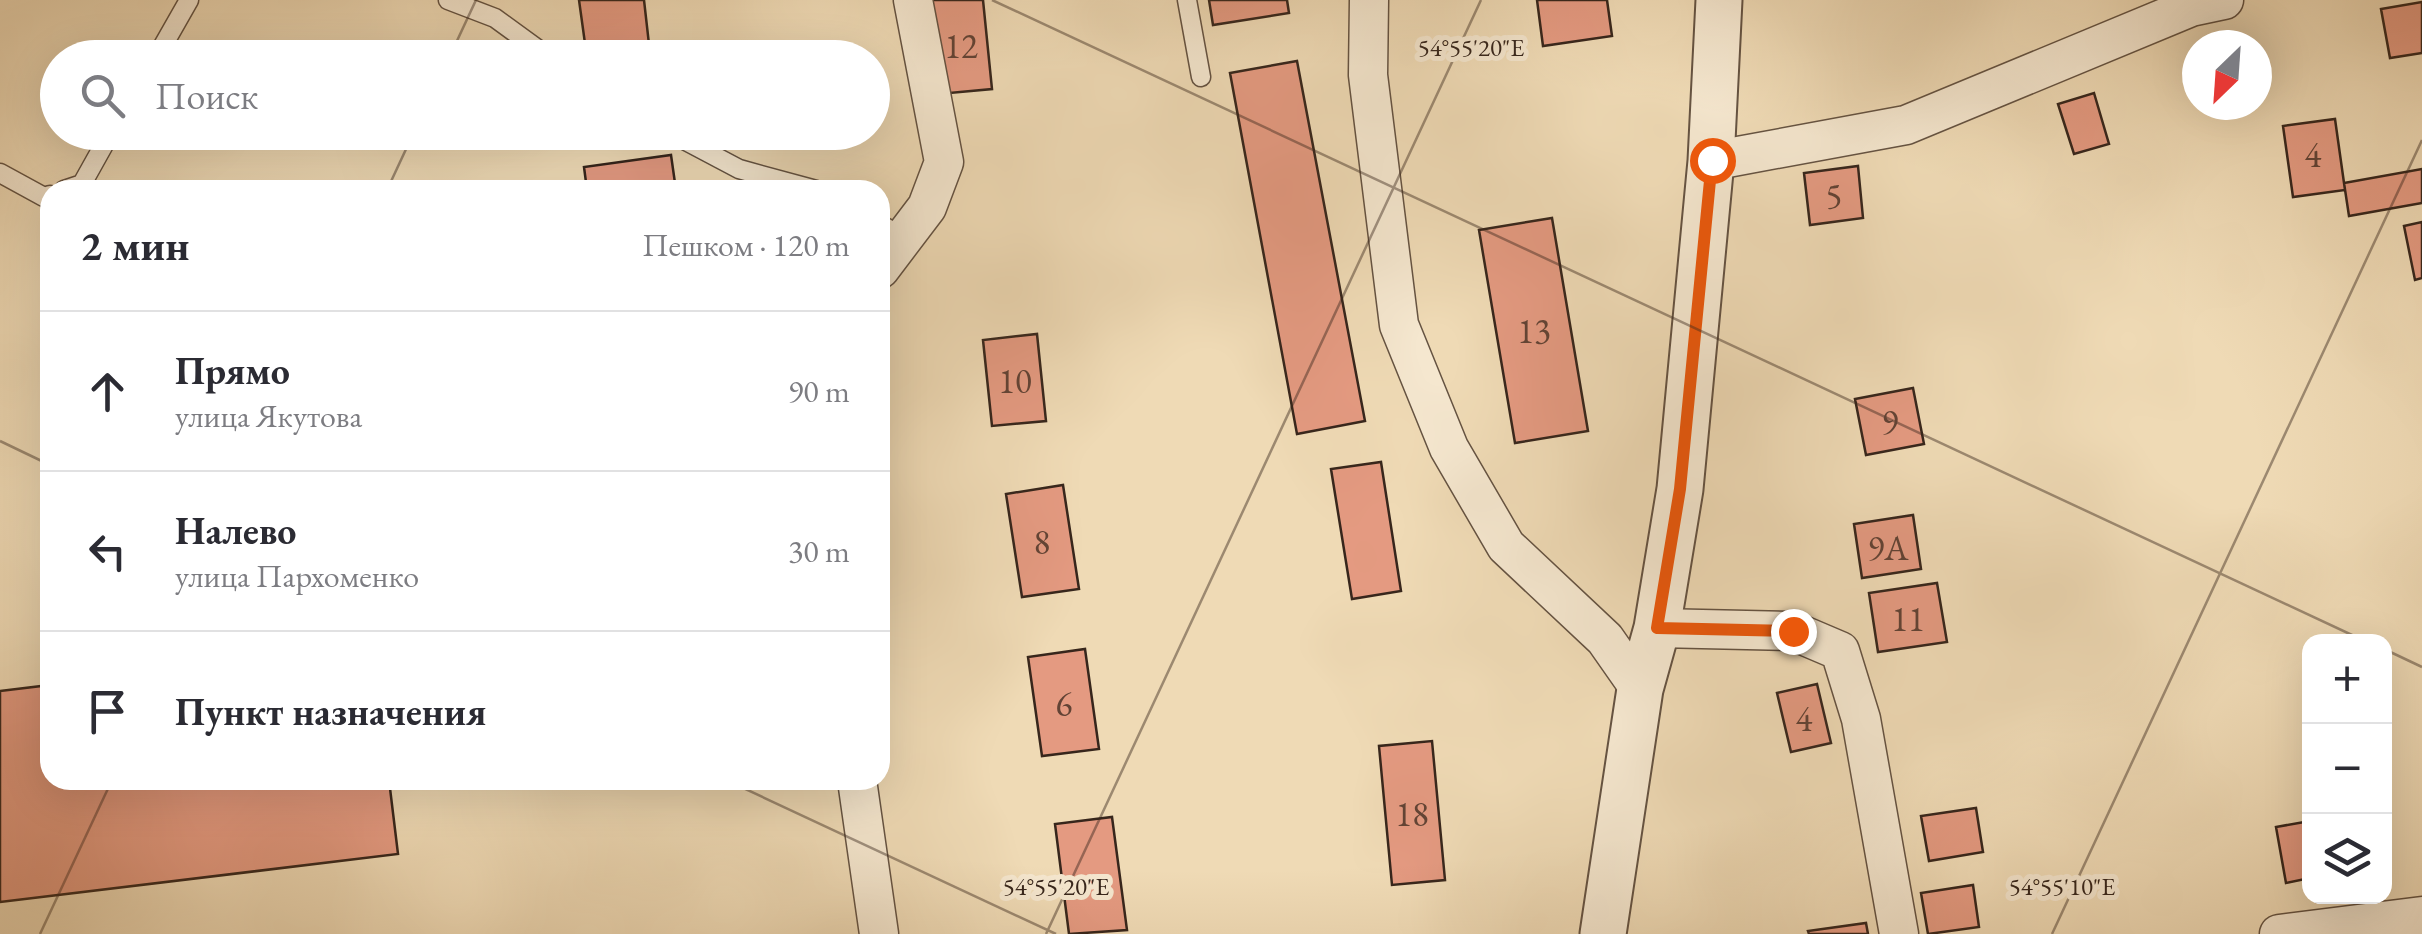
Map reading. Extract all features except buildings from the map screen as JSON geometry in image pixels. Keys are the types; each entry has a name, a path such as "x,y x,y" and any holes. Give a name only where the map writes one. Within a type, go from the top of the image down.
{"street":[{"path":"892,231 927,207 944,162 913,0"},
{"path":"1369,0 1368,75 1398,324 1449,448 1506,546 1605,640 1640,689"},
{"path":"1603,934 1640,689 1657,628 1680,489 1712,160 1719,0"},
{"path":"1712,160 1906,125 2191,8 2224,0"},
{"path":"1657,628 1793,631 1840,651 1862,719 1899,934"},
{"path":"858,790 878,934"},
{"path":"2279,934 2422,916"}],"lane":[{"path":"166,40 189,0"},
{"path":"448,0 495,18 525,40"},
{"path":"1187,0 1200,77"},
{"path":"84,180 101,150"},
{"path":"703,150 739,169 779,180"},
{"path":"739,169 742,180"},
{"path":"0,173 40,195"}],"route":[{"path":"1712,160 1680,489 1657,628 1793,631"}]}
